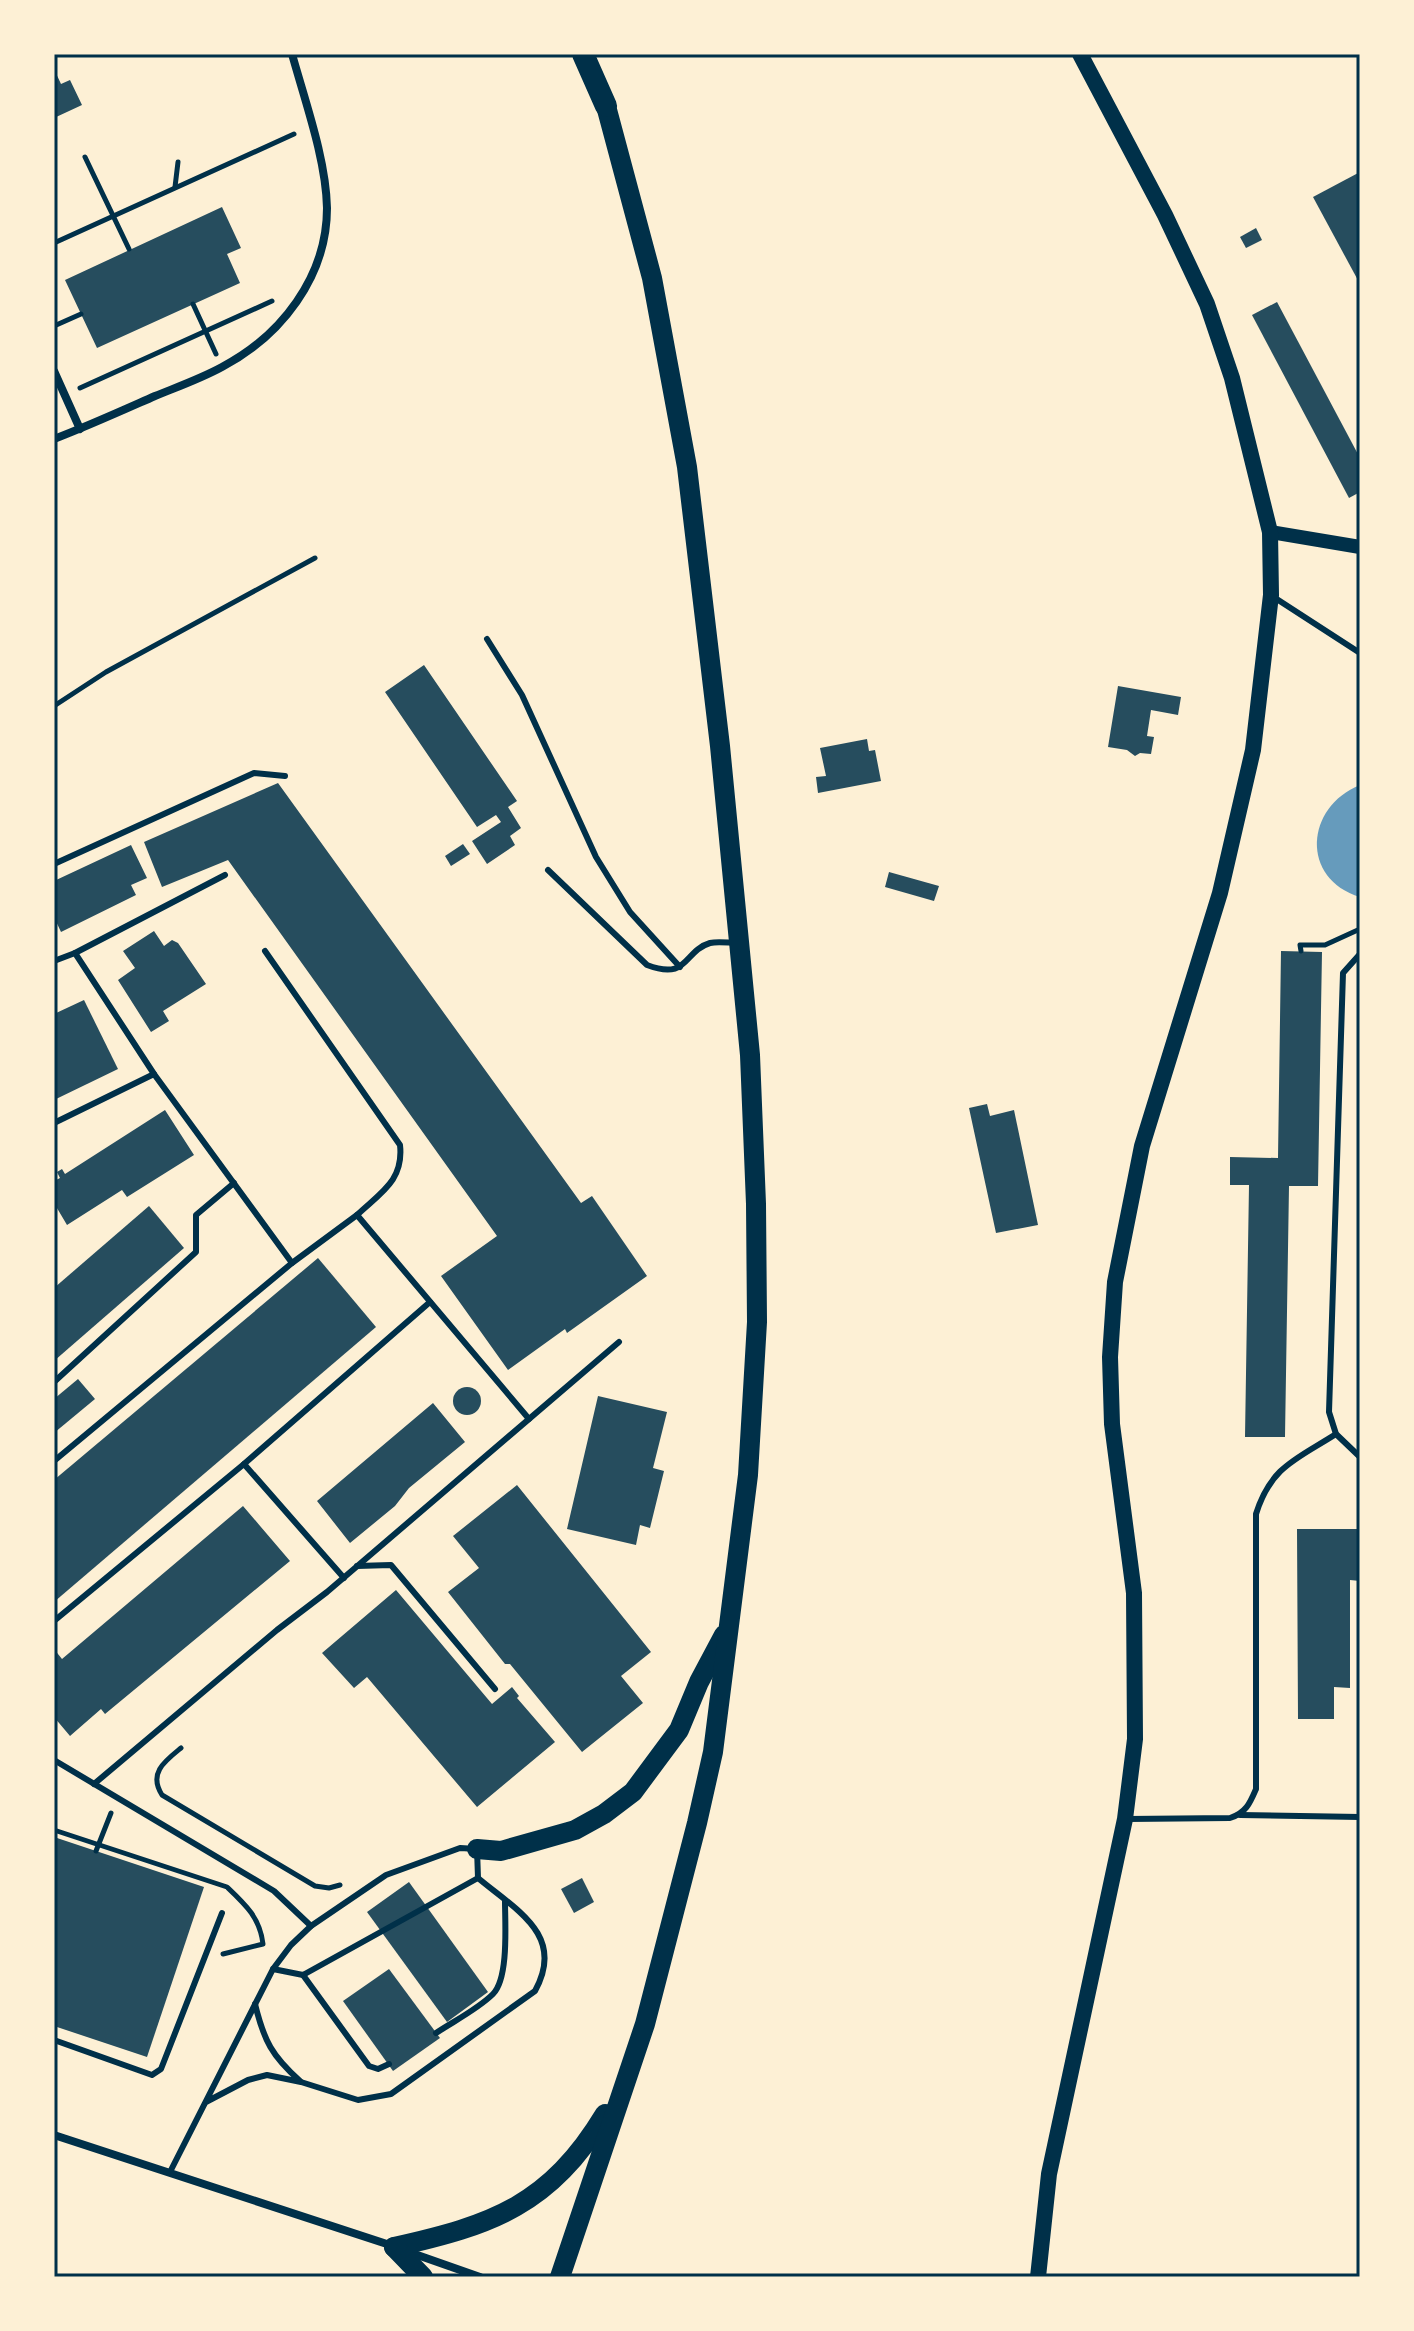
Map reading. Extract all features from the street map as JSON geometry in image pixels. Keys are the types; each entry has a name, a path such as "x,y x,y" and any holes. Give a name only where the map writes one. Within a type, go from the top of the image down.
{"highway":[{"path":"583,54 606,106"},
{"path":"594,54 606,106"}],"main road":[{"path":"1038,2277 1049,2174 1125,1819 1135,1739 1134,1593 1112,1424 1110,1357 1115,1282 1142,1146 1220,893 1253,750 1271,595 1270,532 1232,378 1207,304 1165,215 1080,54"},
{"path":"560,2277 645,2024 713,1752 748,1475 757,1322 750,1055 741,942 687,467 652,278 606,106"},
{"path":"477,1849 501,1851 575,1830 604,1814 633,1792 679,1730 699,1682 730,1624"},
{"path":"423,2277 394,2247 477,2226 502,2215 554,2181 592,2136 624,2083"}],"street":[{"path":"54,439 222,367 252,348 297,303 311,279 322,246 327,208 320,164 292,54"},
{"path":"54,371 80,429"},
{"path":"1270,532 1360,547"},
{"path":"54,2135 480,2277"}],"lane":[{"path":"1271,595 1360,653"},
{"path":"487,639 522,695 596,857 630,912 680,967"},
{"path":"54,864 254,773 285,776"},
{"path":"548,870 647,965 662,971 680,967 708,944 741,942"},
{"path":"54,961 225,875"},
{"path":"54,1461 292,1263 357,1215 392,1183 399,1171 402,1160 400,1145 265,951"},
{"path":"75,953 154,1074 292,1263"},
{"path":"1360,954 1343,973 1329,1412 1336,1434 1360,1457"},
{"path":"54,1123 154,1074"},
{"path":"54,1382 196,1252 196,1215 234,1183"},
{"path":"357,1215 529,1419"},
{"path":"54,1621 244,1464 430,1302"},
{"path":"94,1784 277,1630 344,1578 619,1342"},
{"path":"1240,1815 1248,1807 1256,1789 1256,1514 1263,1492 1280,1469 1336,1434"},
{"path":"244,1464 344,1578"},
{"path":"357,1566 391,1565 495,1689"},
{"path":"54,1760 274,1891 311,1926"},
{"path":"1125,1819 1190,1820 1240,1815 1360,1817"},
{"path":"170,2172 273,1969 291,1945 311,1926 386,1875 460,1848 477,1849 478,1878 538,1930 546,1959 545,1973 535,1991 391,2094 358,2100 267,2075 232,2087 206,2102"},
{"path":"273,1969 303,1975 478,1878"},
{"path":"436,2033 495,1992 501,1980 505,1901"},
{"path":"54,2040 152,2075 161,2069 222,1913"},
{"path":"303,1975 369,2066 378,2069 389,2064"},
{"path":"255,2004 270,2049 301,2082"}],"path":[{"path":"290,119 297,148"},
{"path":"54,243 294,134"},
{"path":"85,157 129,249"},
{"path":"175,188 178,162"},
{"path":"65,395 276,300 281,293"},
{"path":"193,304 222,367"},
{"path":"54,326 81,314"},
{"path":"54,706 106,672 315,558"},
{"path":"1301,951 1300,945 1325,945 1360,929"},
{"path":"181,1748 160,1766 156,1775 157,1787 162,1795 315,1886 329,1888 348,1883"},
{"path":"97,1848 111,1813"},
{"path":"54,1830 97,1848 227,1887 248,1907 261,1926 263,1944 204,1959"}],"water":[{"path":"1360,785 1360,897 1341,888 1327,875 1319,859 1317,842 1320,825 1328,809 1342,795"}],"building":[{"path":"54,69 61,84 70,80 82,105 54,118"},
{"path":"1360,172 1360,284 1313,197"},
{"path":"222,207 241,248 227,254 240,283 97,348 65,280"},
{"path":"1256,228 1262,240 1246,248 1240,237"},
{"path":"1277,302 1360,458 1360,492 1349,498 1252,315"},
{"path":"424,665 517,801 508,807 521,828 510,836 515,845 487,864 472,841 501,822 496,815 477,827 385,692"},
{"path":"1118,686 1181,697 1178,715 1151,710 1147,736 1154,737 1151,754 1135,756 1127,750 1108,747"},
{"path":"867,739 869,751 875,750 881,781 818,793 816,777 826,776 820,748"},
{"path":"278,783 581,1203 592,1196 647,1276 567,1333 565,1329 508,1370 441,1276 497,1236 228,860 162,887 144,842"},
{"path":"463,844 470,854 451,866 445,856"},
{"path":"131,845 147,878 131,885 136,895 61,932 54,917 54,881"},
{"path":"889,872 939,886 934,901 885,887"},
{"path":"154,931 164,946 172,940 178,943 206,984 163,1011 169,1021 151,1032 118,980 135,968 123,951"},
{"path":"1281,951 1322,952 1318,1186 1289,1186 1285,1437 1245,1437 1249,1185 1230,1185 1230,1157 1278,1158"},
{"path":"84,1000 118,1069 54,1100 54,1014"},
{"path":"987,1104 990,1116 1014,1110 1038,1225 996,1233 969,1108"},
{"path":"165,1110 194,1155 127,1197 122,1190 67,1225 54,1203 54,1181 60,1178 57,1172 62,1169 65,1174"},
{"path":"149,1206 184,1248 54,1361 54,1288"},
{"path":"318,1258 376,1327 54,1602 54,1480"},
{"path":"78,1379 95,1399 54,1433 54,1399"},
{"path":"467,1387 477,1391 481,1401 477,1411 467,1415 457,1411 453,1401 457,1391"},
{"path":"598,1396 667,1412 653,1468 664,1471 650,1528 640,1525 636,1545 567,1529"},
{"path":"433,1403 465,1442 350,1543 317,1501"},
{"path":"517,1485 651,1652 621,1676 643,1703 582,1752 510,1664 505,1664 448,1592 479,1568 453,1536"},
{"path":"243,1506 290,1561 105,1714 101,1709 70,1736 54,1717 54,1649 62,1659"},
{"path":"1297,1529 1360,1529 1360,1581 1350,1580 1350,1688 1334,1687 1334,1719 1298,1719"},
{"path":"396,1590 492,1704 512,1687 519,1696 517,1698 555,1742 477,1807 367,1677 354,1688 322,1653"},
{"path":"54,1837 204,1887 147,2057 54,2026"},
{"path":"582,1878 594,1902 574,1913 561,1889"},
{"path":"409,1882 488,1992 447,2022 367,1912"},
{"path":"389,1969 440,2038 393,2071 343,2001"}]}
